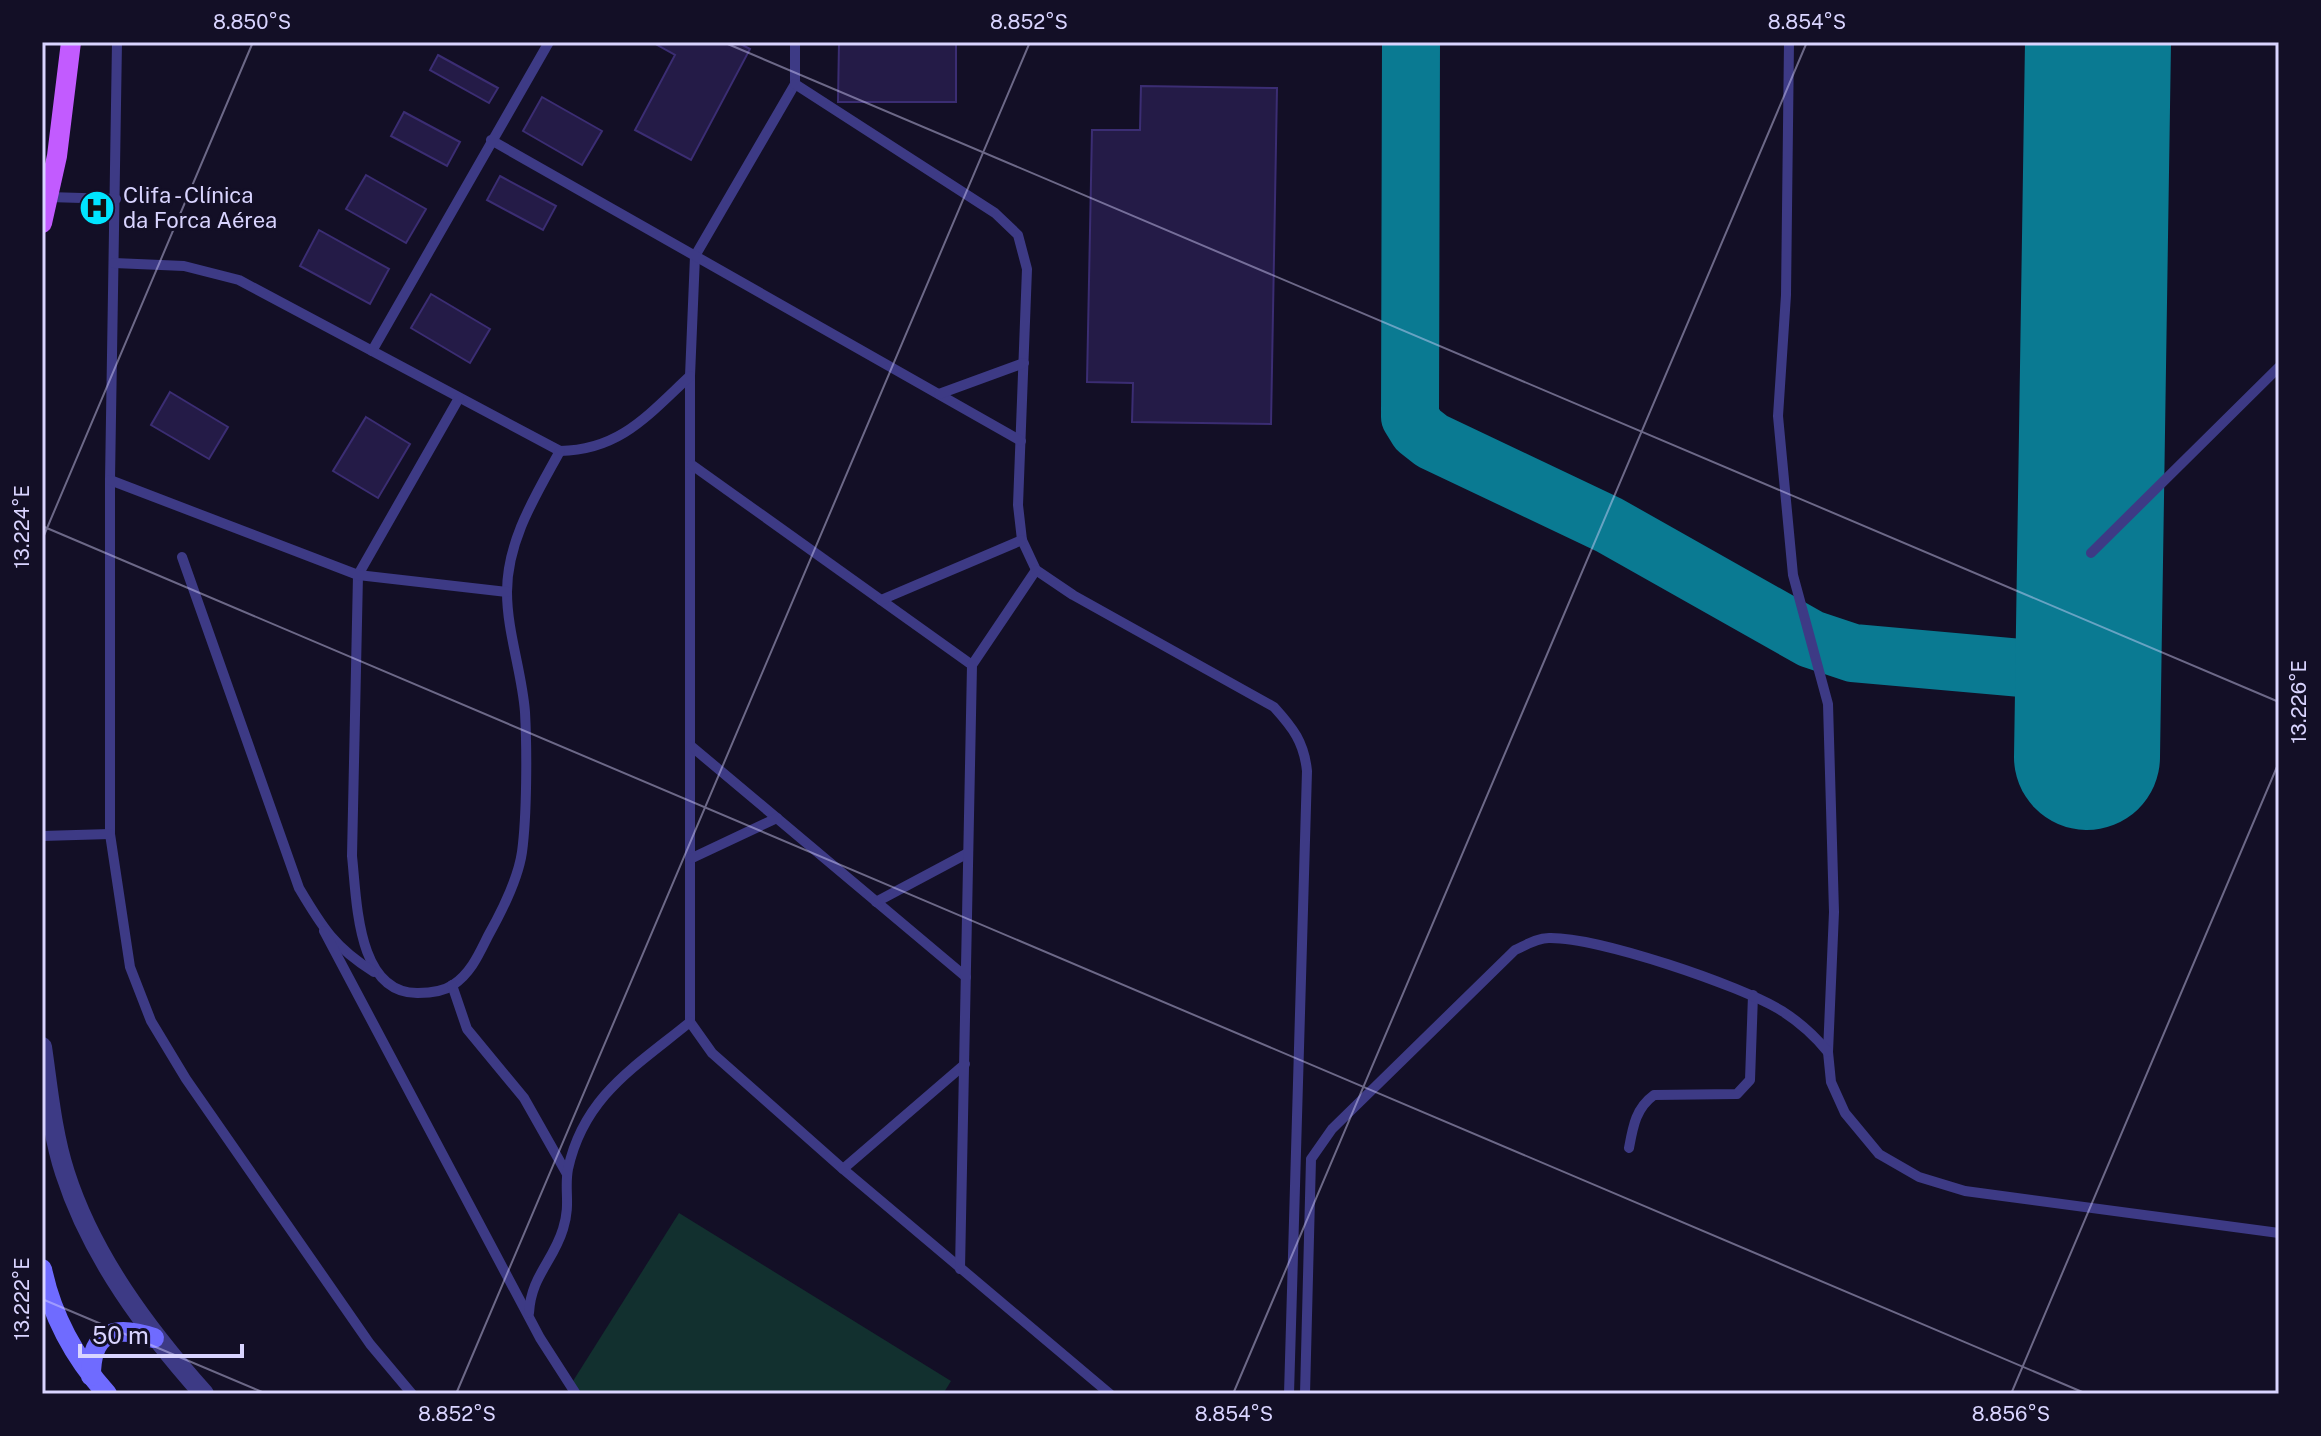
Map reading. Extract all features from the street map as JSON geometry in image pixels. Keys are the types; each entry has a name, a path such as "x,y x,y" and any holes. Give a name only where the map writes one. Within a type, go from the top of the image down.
{"main road":[{"path":"57,156 63,42"},
{"path":"42,223 57,156 71,42"},
{"path":"42,1269 58,1322 91,1376 107,1394"},
{"path":"91,1376 91,1355 101,1339 113,1331 131,1330 154,1338"}],"street":[{"path":"42,1047 65,1172 85,1223 154,1338 204,1394"}],"lane":[{"path":"117,42 110,480 110,834 130,967 151,1021 186,1079 370,1344 412,1394"},
{"path":"372,351 549,42"},
{"path":"795,42 795,84 695,256 690,376 690,1022 712,1053 843,1169 1110,1394"},
{"path":"1789,42 1786,295 1778,416 1793,575 1828,704 1834,912 1828,1052 1831,1082 1845,1113 1879,1154 1919,1177 1965,1191 2279,1233"},
{"path":"795,84 995,213 1018,235 1027,269 1018,505 1022,540 1036,570 1073,595 1265,701 1297,733 1304,748 1307,771 1289,1394"},
{"path":"491,140 1021,441"},
{"path":"48,197 116,199"},
{"path":"114,263 184,266 239,280 560,451 588,451 624,436 690,376"},
{"path":"939,394 1024,363"},
{"path":"2091,553 2279,367"},
{"path":"374,972 357,900 352,856 358,575 459,398"},
{"path":"324,931 347,955 401,993 429,993 452,985 471,968 503,909 522,854 525,712 507,592 522,523 560,451"},
{"path":"692,465 972,665"},
{"path":"110,480 358,575 507,592"},
{"path":"881,600 1022,540"},
{"path":"182,557 266,803 299,888 529,1314 576,1394"},
{"path":"960,1269 972,665 1036,570"},
{"path":"691,746 966,977"},
{"path":"690,859 777,818"},
{"path":"42,836 110,834"},
{"path":"876,902 968,853"},
{"path":"1305,1394 1311,1159 1320,1141 1515,950 1546,938 1566,939 1632,955 1753,995 1808,1028 1828,1052"},
{"path":"452,985 467,1029 524,1098 567,1174"},
{"path":"1629,1148 1634,1121 1643,1103 1654,1095 1737,1094 1746,1088 1750,1080 1753,995"},
{"path":"529,1314 535,1279 562,1234 570,1207 567,1174 578,1132 598,1099 690,1022"},
{"path":"843,1169 965,1064"}],"green space":[{"path":"679,1213 951,1381 943,1394 575,1394 568,1389"}],"building":[{"path":"652,42 737,42 750,49 691,160 635,130 675,55"},
{"path":"839,42 956,42 956,102 838,102"},
{"path":"438,55 498,88 489,103 430,70"},
{"path":"1141,86 1277,88 1271,424 1132,422 1133,383 1087,382 1092,130 1140,130"},
{"path":"542,97 602,131 582,165 523,131"},
{"path":"404,112 460,142 447,166 391,136"},
{"path":"366,175 426,209 406,243 346,209"},
{"path":"500,176 556,206 543,230 487,200"},
{"path":"319,230 389,269 370,304 300,266"},
{"path":"431,294 490,329 470,363 411,328"},
{"path":"170,392 228,427 209,459 151,425"},
{"path":"366,417 410,444 378,498 333,471"}],"taxiway":[{"path":"1411,42 1410,417 1418,430 1432,441 1609,525 1811,639 1853,653 2090,674"}],"runway":[{"path":"2087,757 2098,42"}],"place":[{"name":"Clifa - Clínica da Forca Aérea","path":"97,208"}]}
